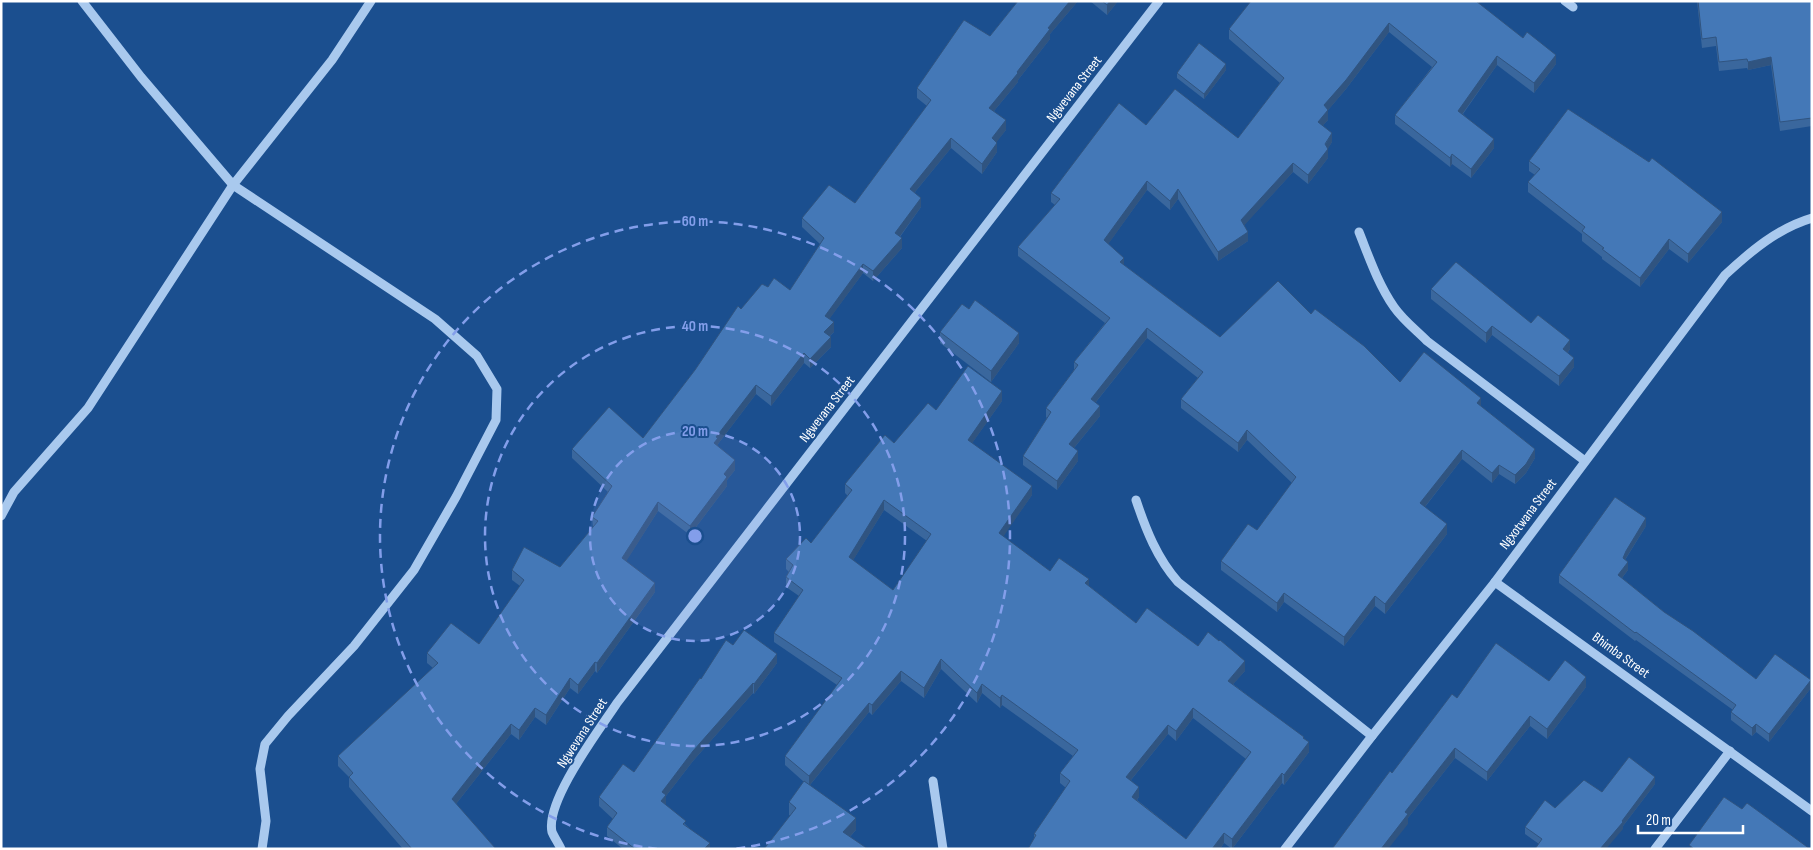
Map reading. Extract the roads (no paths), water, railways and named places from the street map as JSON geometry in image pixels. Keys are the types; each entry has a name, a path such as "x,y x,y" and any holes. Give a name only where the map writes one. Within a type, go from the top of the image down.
{"street":[{"path":"82,1 141,77 233,185 435,319 477,356 497,389 496,420 456,497 414,570 354,646 288,716 265,744 260,768 266,821 262,849"},
{"path":"1,516 14,492 88,408 233,185 332,60 371,1"},
{"name":"Ngwevana Street","path":"561,849 552,831 555,806 569,776 617,703 1159,1"},
{"path":"1565,1 1573,7"},
{"name":"Ngxotwana Street","path":"1285,849 1495,582 1725,275 1752,250 1786,228 1812,218"},
{"path":"1360,232 1383,289 1407,322 1427,341 1585,461"},
{"path":"1136,500 1148,534 1164,564 1178,582 1372,736"},
{"name":"Bhimba Street","path":"1495,582 1812,811"},
{"path":"1655,849 1730,751"},
{"path":"933,781 943,849"}]}
